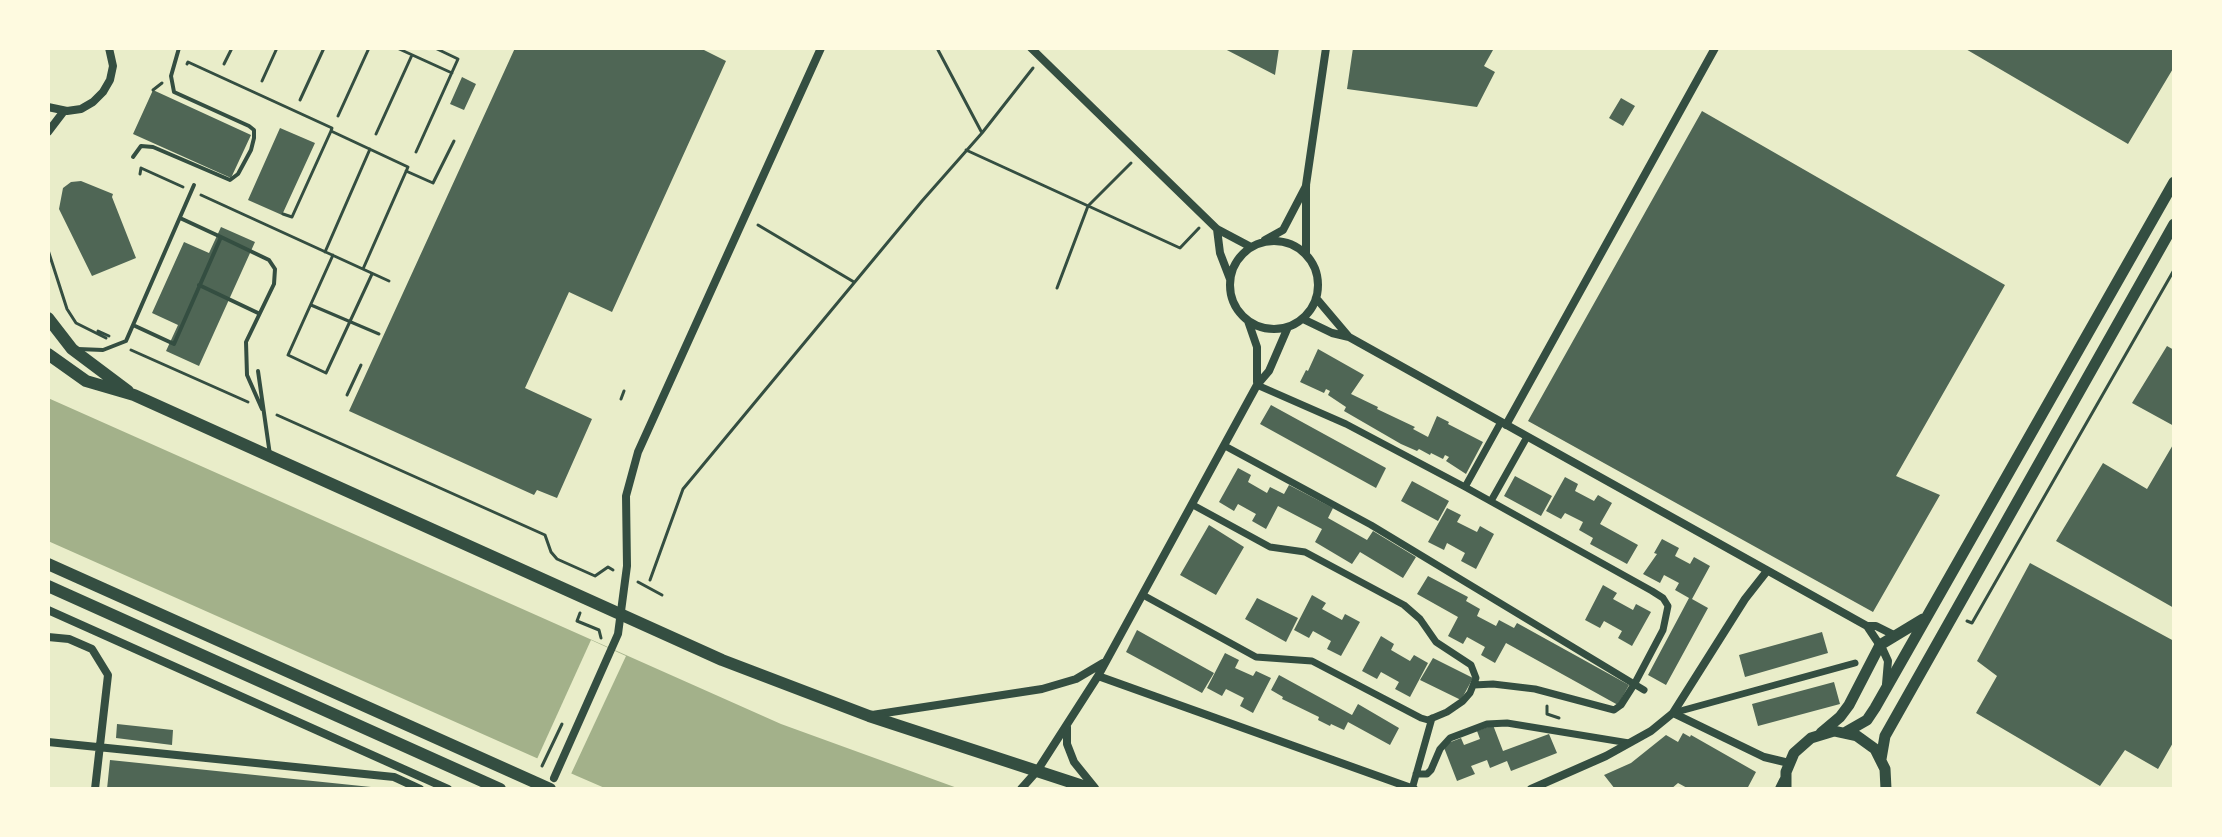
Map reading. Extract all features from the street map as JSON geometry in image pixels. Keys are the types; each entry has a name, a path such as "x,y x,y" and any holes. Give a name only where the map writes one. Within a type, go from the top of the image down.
{"main road":[{"path":"48,318 72,349 134,395"},
{"path":"48,354 86,381 134,395 622,617 784,685 1094,789"},
{"path":"48,564 552,785"},
{"path":"48,586 500,789"}],"street":[{"path":"48,107 64,111 81,109 93,102 110,80 113,66 109,48"},
{"path":"552,785 618,634 626,576 626,496 638,452 821,48"},
{"path":"1031,48 1217,229 1251,247"},
{"path":"1217,229 1220,253 1230,279 1231,298 1241,315 1261,327 1274,330 1303,319 1316,298 1317,275 1306,254 1306,185 1326,48"},
{"path":"1465,487 1504,424 1715,48"},
{"path":"48,132 64,111"},
{"path":"1846,732 1867,720 1884,693 2174,182"},
{"path":"1230,279 1241,255 1283,230 1306,185"},
{"path":"1881,759 1885,736 2174,224"},
{"path":"1261,242 1286,242 1306,254"},
{"path":"1316,298 1349,337"},
{"path":"1303,319 1332,333 1349,337 1867,626 1888,661 1884,693"},
{"path":"1248,321 1257,347 1257,385"},
{"path":"1021,789 1067,727 1098,676 1257,385 1269,371 1288,327"},
{"path":"1257,385 1346,424 1465,487 1663,598 1668,606 1668,615 1635,683 1621,705 1614,710 1535,689 1474,685"},
{"path":"1491,501 1527,437"},
{"path":"1225,446 1371,525 1644,690"},
{"path":"1143,595 1256,657 1312,661 1421,718 1432,718 1463,701 1474,685 1475,673 1471,665 1436,642 1420,619 1404,605 1305,552 1270,547 1193,505"},
{"path":"1673,713 1745,599 1767,571"},
{"path":"48,610 448,789"},
{"path":"1784,786 1789,763 1802,744 1840,717 1880,645 1927,616"},
{"path":"1867,626 1876,626 1894,635"},
{"path":"48,637 69,639 92,649 108,675 95,789"},
{"path":"869,716 1042,689 1076,679 1106,660"},
{"path":"1531,789 1630,743 1673,713 1855,663"},
{"path":"1098,676 1413,789 1432,718"},
{"path":"1673,713 1764,757 1789,763"},
{"path":"1416,774 1427,774 1431,770 1440,749 1450,738 1487,724 1520,725 1630,743"},
{"path":"1067,727 1067,744 1074,762 1094,789"},
{"path":"1821,733 1846,732 1867,741 1885,769 1886,789"},
{"path":"48,742 394,777 420,788"}],"lane":[{"path":"133,157 141,146 153,147 230,180 238,174 251,150 254,130 174,92 171,76 179,48"},
{"path":"72,349 103,350 126,341 192,188"},
{"path":"179,218 269,260 275,269 274,284 246,342 247,375 262,409"},
{"path":"133,325 174,344 221,237"},
{"path":"199,285 259,314"},
{"path":"258,371 270,457"}],"path":[{"path":"224,64 232,48"},
{"path":"262,81 277,48"},
{"path":"300,100 324,48"},
{"path":"338,116 369,48"},
{"path":"397,48 452,73"},
{"path":"416,152 458,59 435,48"},
{"path":"937,48 982,133"},
{"path":"376,134 412,55"},
{"path":"650,580 683,489 982,133 1041,57"},
{"path":"153,90 182,71 188,62 332,128 331,131 408,167 363,269"},
{"path":"283,214 292,217 331,131"},
{"path":"406,171 433,183 454,141"},
{"path":"325,252 370,149"},
{"path":"966,150 1180,248 1206,219"},
{"path":"1057,288 1088,206 1140,153"},
{"path":"140,174 141,168 192,188 389,281"},
{"path":"758,225 854,282"},
{"path":"48,250 67,309 76,323 545,535 557,559 595,576 608,567 662,595"},
{"path":"333,255 288,355 326,373 373,273"},
{"path":"1952,614 1972,623 2174,270"},
{"path":"311,305 379,334"},
{"path":"347,395 361,365"},
{"path":"621,399 624,391"}],"shaded area":[{"path":"48,398 781,724 960,789 607,789 48,541"}],"pier":[{"path":"591,640 626,656 571,774 537,759"}],"building":[{"path":"515,48 700,48 726,61 612,312 569,292 525,388 592,419 557,498 537,490 534,495 349,411"},
{"path":"1223,48 1279,48 1275,75"},
{"path":"1353,48 1493,50 1484,66 1495,72 1477,107 1347,89"},
{"path":"1964,48 2174,48 2174,67 2128,144"},
{"path":"462,77 476,84 464,110 450,104"},
{"path":"153,90 251,135 231,178 133,134"},
{"path":"1621,98 1635,106 1623,126 1609,118"},
{"path":"1702,111 2005,285 1896,476 1940,495 1873,612 1528,421"},
{"path":"280,128 315,143 282,215 248,200"},
{"path":"81,181 113,194 136,258 92,276 59,209 63,188 71,182"},
{"path":"221,227 255,242 199,366 166,351 178,325 152,313 184,242 209,253"},
{"path":"2167,346 2174,350 2174,426 2132,403"},
{"path":"1318,349 1364,375 1351,394 1377,409 1415,427 1413,429 1428,437 1437,416 1483,442 1466,474 1446,461 1449,457 1445,455 1443,459 1401,444 1344,411 1346,407 1328,395 1330,391 1326,389 1324,393 1300,382"},
{"path":"1271,405 1386,468 1376,488 1260,424"},
{"path":"2174,443 2174,608 2056,541 2103,463 2147,489"},
{"path":"1238,468 1251,475 1248,482 1267,493 1270,487 1284,494 1289,485 1333,508 1328,518 1367,540 1373,531 1416,557 1403,578 1360,552 1352,564 1315,542 1322,529 1278,506 1266,529 1252,521 1256,514 1238,504 1234,511 1219,502"},
{"path":"1515,476 1552,496 1541,516 1504,496"},
{"path":"1565,477 1578,484 1575,491 1594,501 1598,495 1612,503 1600,524 1638,545 1627,564 1590,544 1593,538 1579,530 1583,522 1565,513 1561,519 1546,511"},
{"path":"1412,481 1449,501 1438,521 1401,501"},
{"path":"1447,508 1461,515 1457,522 1477,532 1480,526 1494,534 1476,569 1461,561 1465,553 1447,543 1444,550 1428,542"},
{"path":"1209,525 1244,547 1216,595 1180,575"},
{"path":"1662,539 1679,548 1675,556 1690,564 1694,557 1710,566 1692,599 1708,608 1666,685 1648,675 1689,598 1675,590 1679,583 1664,575 1660,583 1643,574 1657,554 1654,553"},
{"path":"2030,563 2174,641 2174,741 2158,769 2125,750 2100,786 1976,713 1997,676 1977,661"},
{"path":"1428,576 1468,597 1466,601 1480,609 1477,616 1496,626 1499,620 1514,628 1517,623 1629,685 1618,705 1506,643 1495,663 1481,655 1485,647 1467,637 1463,644 1448,636 1458,617 1417,594"},
{"path":"1603,585 1617,593 1613,599 1633,610 1636,604 1651,612 1632,646 1618,638 1622,631 1604,621 1600,628 1585,620"},
{"path":"1312,595 1326,603 1322,609 1342,620 1345,614 1360,622 1341,656 1327,649 1331,641 1313,631 1309,638 1294,630"},
{"path":"1257,598 1298,618 1286,642 1245,619"},
{"path":"1137,630 1214,673 1202,693 1126,652"},
{"path":"1822,632 1828,653 1745,677 1739,655"},
{"path":"1381,636 1394,644 1391,650 1410,661 1414,655 1428,663 1410,697 1395,689 1399,682 1381,672 1377,679 1362,671"},
{"path":"1225,653 1239,660 1235,668 1253,676 1256,671 1271,678 1253,713 1240,706 1244,698 1226,689 1222,696 1207,688"},
{"path":"1433,658 1473,678 1461,700 1420,680"},
{"path":"1279,675 1352,715 1358,704 1399,728 1390,745 1348,722 1344,730 1330,726 1318,720 1319,717 1282,699 1271,690"},
{"path":"1834,682 1840,704 1758,726 1752,704"},
{"path":"117,724 173,730 172,745 116,738"},
{"path":"1493,725 1503,751 1549,734 1557,753 1511,771 1507,761 1490,768 1487,760 1471,766 1475,774 1457,781 1443,745 1461,738 1464,745 1480,739 1477,731"},
{"path":"1683,733 1756,772 1747,789 1689,789 1678,783 1671,789 1615,789 1604,775 1631,763 1666,735 1678,742"},
{"path":"110,760 371,787 371,789 107,789"}]}
